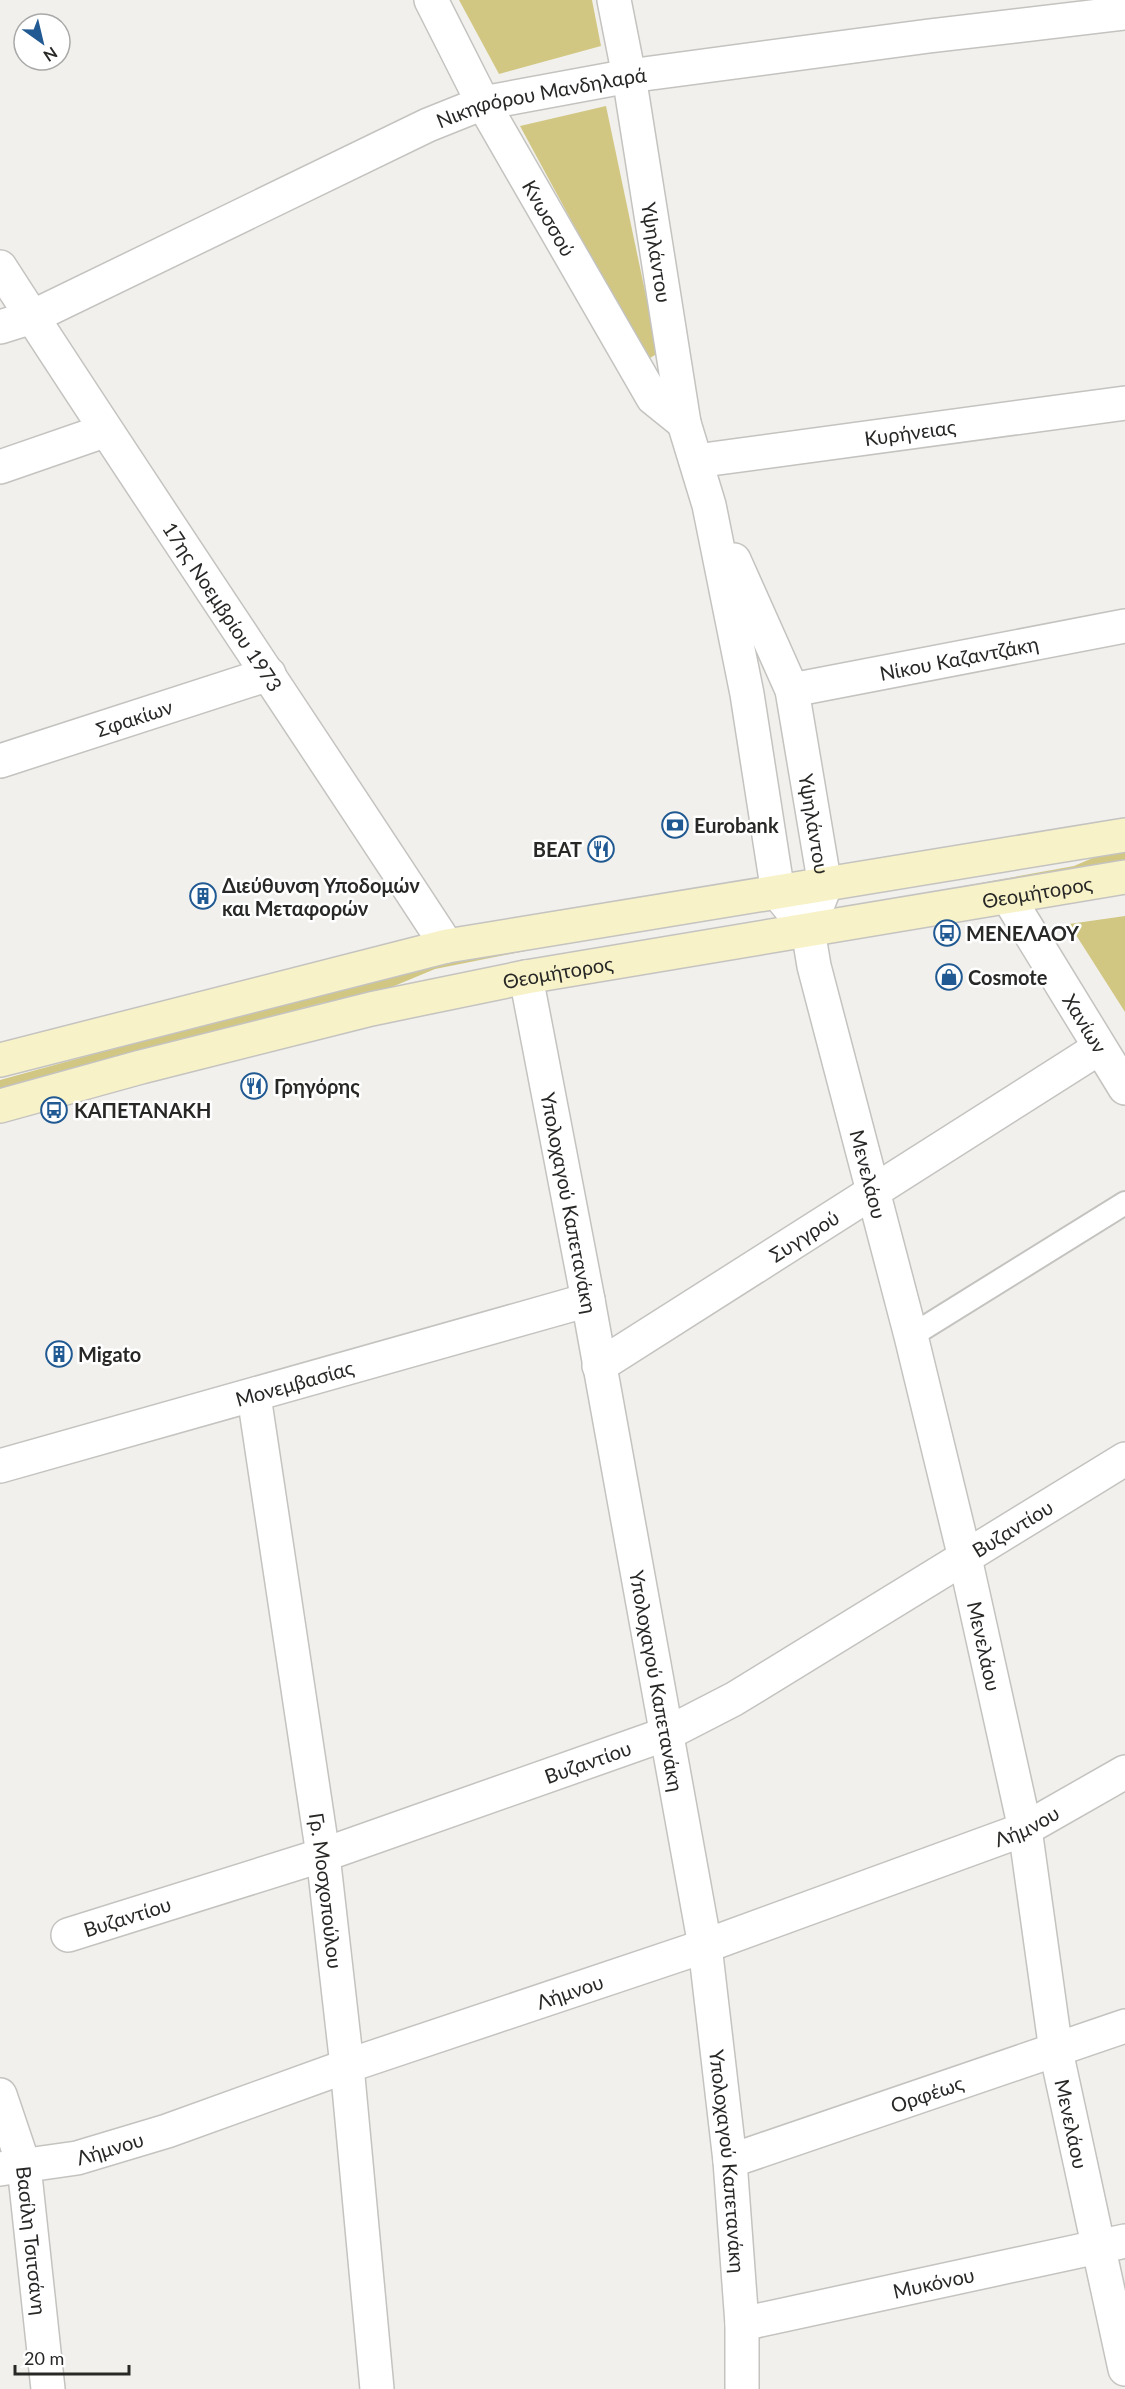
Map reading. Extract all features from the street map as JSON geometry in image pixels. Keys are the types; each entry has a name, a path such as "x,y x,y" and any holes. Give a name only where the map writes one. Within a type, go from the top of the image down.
{"street":[{"name":"Κνωσσού","path":"431,0 483,103 653,398 684,423"},
{"name":"Υψηλάντου","path":"614,0 629,76 684,423 709,505 747,694 778,893"},
{"name":"Νικηφόρου Μανδηλαρά","path":"0,327 32,317 428,124 483,103 629,76 929,36 1125,13"},
{"name":"17ης Νοεμβρίου 1973","path":"0,267 104,431 269,674 447,946"},
{"name":"Κυρήνειας","path":"696,461 1125,403"},
{"path":"0,467 104,431"},
{"name":"Υψηλάντου","path":"709,505 792,690 825,886 808,930"},
{"name":"Νίκου Καζαντζάκη","path":"792,690 1125,626"},
{"name":"Σφακίων","path":"0,761 269,674"},
{"name":"Θεομήτορος","path":"0,1060 447,946 825,886 1125,835"},
{"name":"Θεομήτορος","path":"0,1106 141,1067 371,1010 526,976 1125,878"},
{"path":"778,893 808,930"},
{"name":"Χανίων","path":"1008,897 1125,1088"},
{"name":"Μενελάου","path":"808,930 814,966 872,1193 912,1336 965,1558 1024,1829 1056,2051 1112,2244 1125,2369"},
{"name":"Υπολοχαγού Καπετανάκη","path":"526,976 588,1300 705,1946 730,2161 742,2324 742,2389"},
{"name":"Συγγρού","path":"599,1366 1099,1047"},
{"name":"Μονεμβασίας","path":"0,1466 588,1300"},
{"name":"Γρ. Μοσχοπούλου","path":"254,1395 323,1855 347,2066 377,2389"},
{"name":"Βυζαντίου","path":"68,1935 323,1855 666,1734 734,1699 1125,1459"},
{"name":"Λήμνου","path":"12,2167 77,2158 167,2131 347,2066 705,1946 1024,1829 1125,1772"},
{"name":"Ορφέως","path":"730,2161 1125,2026"},
{"name":"Βασίλη Τσιτσάνη","path":"0,2095 48,2389"},
{"name":"Μυκόνου","path":"742,2324 1112,2244"}],"lane":[{"path":"912,1336 1125,1203"}],"shaded area":[{"path":"459,0 592,0 601,46 499,74"},
{"path":"606,106 658,353 647,360 520,126"},
{"path":"1125,850 1125,867 938,898 937,891 1074,866 1102,854"},
{"path":"1125,916 1125,1012 1069,924"},
{"path":"660,922 661,928 545,947 435,969 375,994 322,1003 0,1089 0,1080 417,965"}],"place":[{"name":"Eurobank","path":"675,825"},
{"name":"ΒΕΑΤ","path":"601,849"},
{"name":"Διεύθυνση Υποδομών και Μεταφορών","path":"203,896"},
{"name":"ΜΕΝΕΛΑΟΥ","path":"947,933"},
{"name":"Cosmote","path":"949,977"},
{"name":"Γρηγόρης","path":"254,1086"},
{"name":"ΚΑΠΕΤΑΝΑΚΗ","path":"54,1110"},
{"name":"Migato","path":"59,1354"}]}
